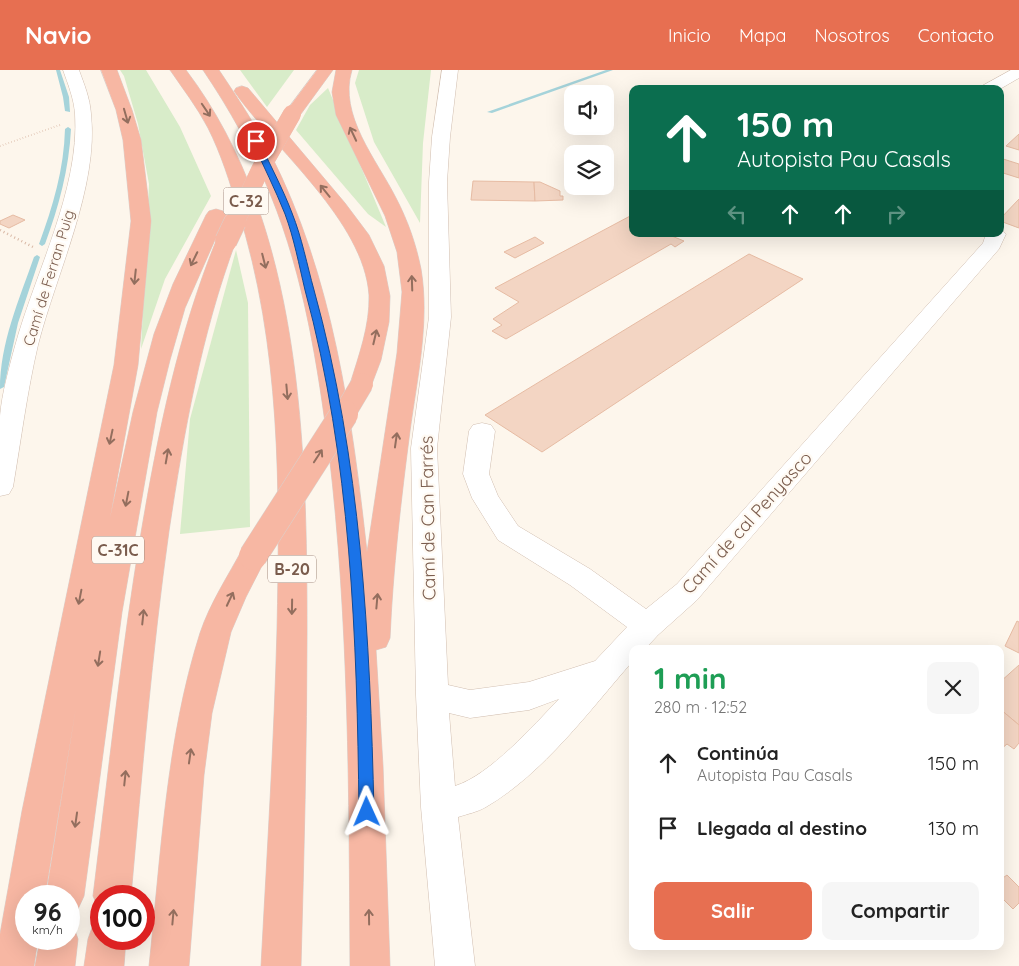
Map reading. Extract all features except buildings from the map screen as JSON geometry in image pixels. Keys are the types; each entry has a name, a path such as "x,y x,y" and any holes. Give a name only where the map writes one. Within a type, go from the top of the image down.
{"highway":[{"path":"14,966 40,811 128,346 141,221 132,140 124,110 109,70"},
{"name":"C-32","path":"178,70 212,118 226,147 255,226 272,290 281,344"},
{"name":"C-32","path":"211,70 247,124 289,214 322,336 334,397 350,510 358,597 366,754"},
{"path":"169,966 187,775 196,713 216,632 231,597 253,556 324,447 362,384 377,331 380,307 378,284 368,251 326,192 224,70"},
{"name":"C-31C","path":"113,885 145,600 168,451 190,347 212,274 221,228 243,166 286,109 325,70"},
{"path":"344,70 339,97 344,115 398,221 412,273 408,350 383,527 373,692 366,754 370,966"},
{"name":"C-31C","path":"67,885 95,687 138,443 173,310 192,264 221,228 264,163 298,79"},
{"name":"B-20","path":"281,344 291,444 293,513 292,640 281,966"},
{"path":"55,966 57,950"},
{"path":"104,966 106,950"}],"street":[{"name":"Camí de Ferran Puig","path":"0,487 27,345 81,167 84,116 77,82 71,70"},
{"name":"Camí de Can Farrés","path":"450,70 441,137 438,182 440,317 424,448 432,695 439,807 455,966"},
{"path":"995,85 1019,72"},
{"name":"Camí de cal Penyasco","path":"629,645 647,626 687,592 992,245 995,237"},
{"path":"482,431 476,474 485,498 508,533 580,576 647,626"},
{"name":"Camí de cal Penyasco","path":"432,695 470,704 529,696 606,670 629,645"},
{"path":"439,807 473,796 499,778 535,747 606,670"}],"path":[{"path":"0,146 84,116"},
{"path":"0,230 54,257"}],"green space":[{"path":"120,70 146,70 180,127 211,196 165,279 141,349 149,184 138,124 124,76"},
{"path":"240,70 294,70 267,107"},
{"path":"359,70 431,70 423,143 420,223 374,142 355,83"},
{"path":"328,88 386,227 368,214 296,130 310,105"},
{"path":"236,250 248,303 250,527 180,534 190,419"}],"waterway":[{"path":"58,70 68,111"},
{"path":"490,112 611,70"},
{"path":"42,244 60,188 66,159 68,129"},
{"path":"0,387 14,323 37,257"}],"route":[{"path":"256,141 289,214 322,336 334,397 350,510 358,597 367,812"}]}
